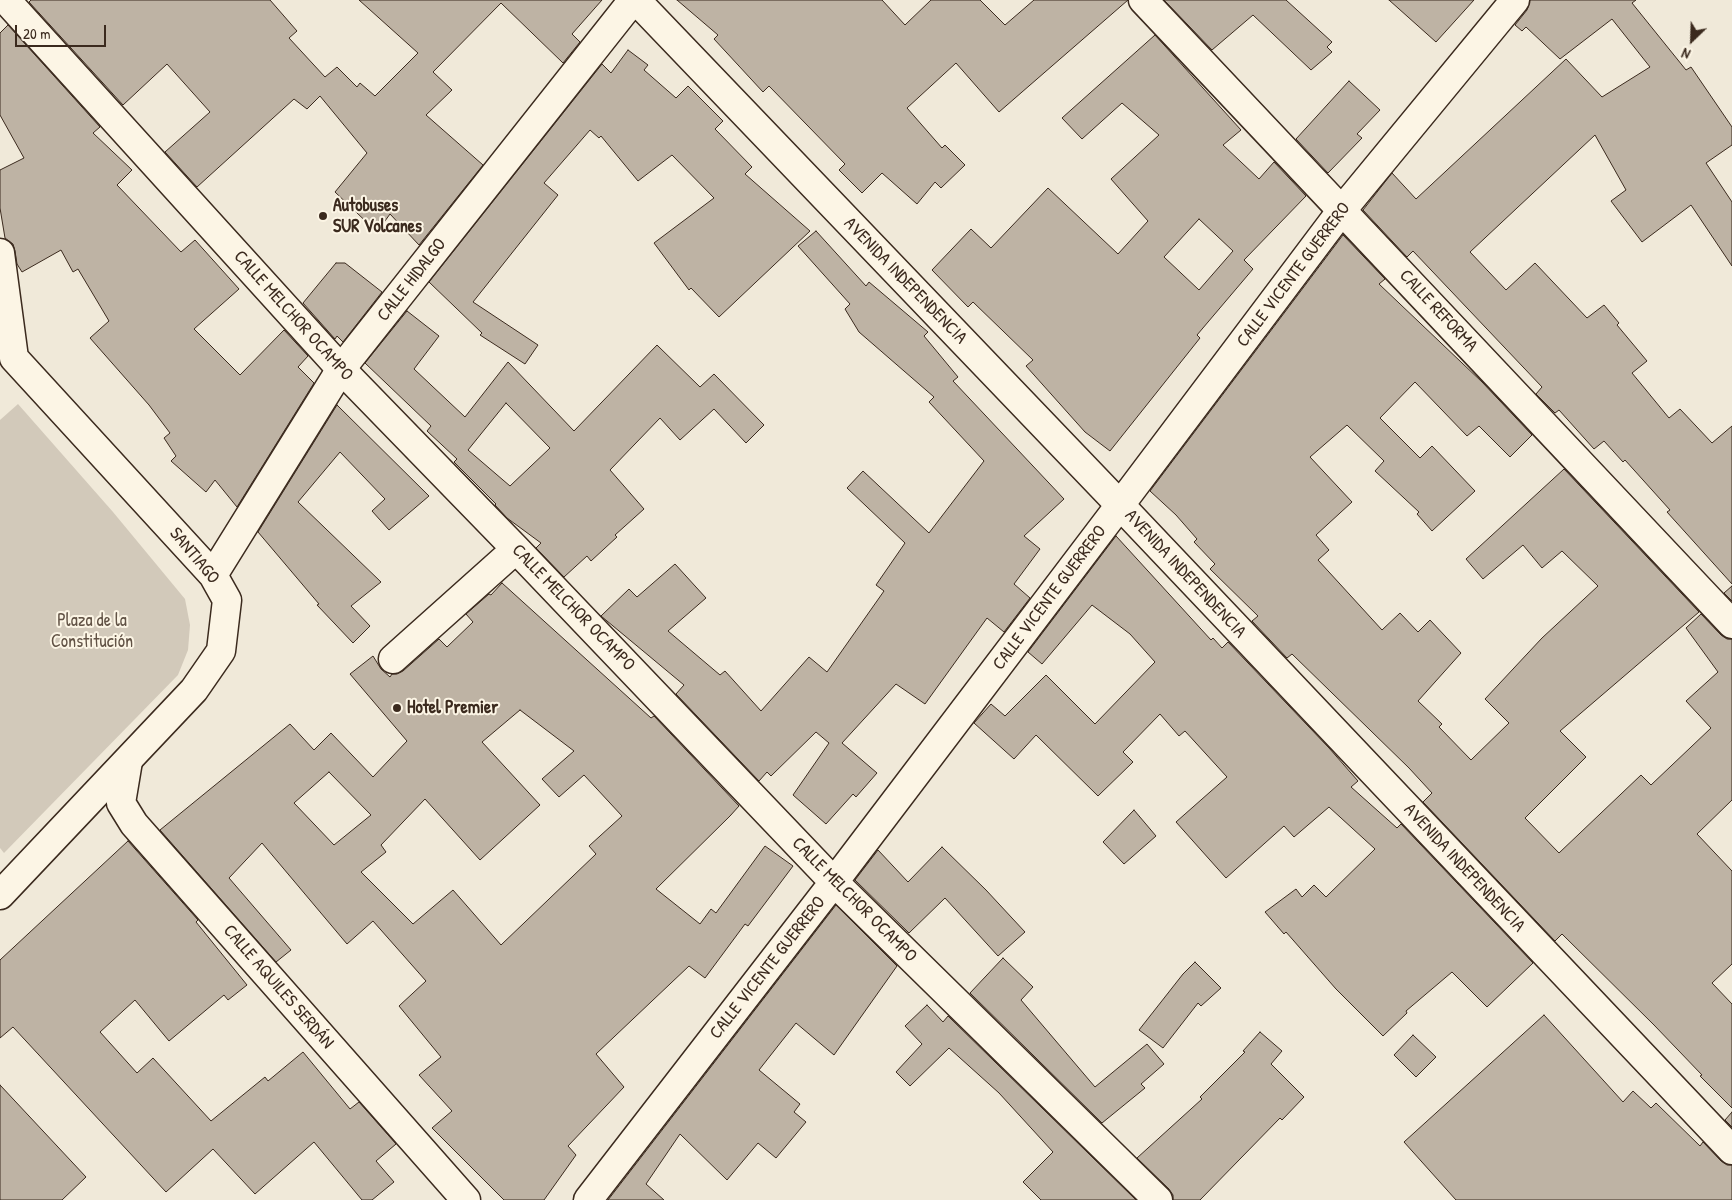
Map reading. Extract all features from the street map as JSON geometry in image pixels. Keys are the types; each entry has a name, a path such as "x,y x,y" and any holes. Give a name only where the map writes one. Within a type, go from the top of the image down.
{"street":[{"name":"CALLE MELCHOR OCAMPO","path":"6,0 341,369 516,548 834,882 1158,1200"},
{"name":"CALLE HIDALGO","path":"213,575 341,369 634,0"},
{"name":"AVENIDA INDEPENDENCIA","path":"634,0 1120,505 1732,1150"},
{"name":"CALLE REFORMA","path":"1142,0 1732,624"},
{"name":"CALLE VICENTE GUERRERO","path":"588,1200 834,882 1342,210 1515,0"},
{"path":"0,253 7,364"},
{"name":"SANTIAGO","path":"0,895 194,690 221,651 227,600 213,575 7,364"},
{"path":"393,660 516,548"},
{"name":"CALLE AQUILES SERDÁN","path":"128,761 121,803 134,824 466,1200"}],"green space":[{"name":"Plaza de la Constitución","path":"18,404 113,512 185,599 190,625 188,650 178,675 4,853 0,848 0,420"}],"building":[{"path":"31,0 270,0 297,31 289,38 325,77 337,67 357,87 360,83 375,96 418,53 359,0 602,0 572,34 580,42 563,63 501,3 433,72 452,90 426,115 483,165 419,245 390,214 377,232 335,192 367,153 320,96 307,109 294,99 197,187 165,152 210,112 167,64 123,105 29,2"},
{"path":"677,0 882,0 905,25 931,0 980,0 1005,25 1034,0 1128,0 999,112 956,63 907,108 942,148 945,145 965,165 941,188 935,182 917,204 882,173 862,193 839,170 845,164 769,86 763,92 714,39 718,35"},
{"path":"1164,0 1286,0 1332,42 1327,47 1332,52 1311,70 1253,15 1212,50"},
{"path":"1389,0 1474,0 1436,42"},
{"path":"1530,0 1636,0 1632,3 1686,70 1691,67 1732,127 1732,145 1706,163 1732,202 1732,266 1691,205 1642,242 1611,201 1626,190 1595,135 1470,252 1506,290 1535,263 1587,318 1604,305 1619,323 1617,325 1647,361 1632,373 1669,418 1680,409 1712,443 1732,426 1732,584 1667,512 1670,510 1625,460 1623,462 1604,441 1594,449 1559,410 1555,413 1536,394 1542,387 1413,251 1407,257 1363,210 1392,173 1416,199 1566,59 1602,97 1650,67 1612,19 1560,59 1526,27 1522,31 1515,25 1527,10"},
{"path":"8,25 100,127 93,133 132,170 117,185 181,252 195,240 239,289 194,329 240,375 284,330 308,356 298,367 314,383 237,507 215,480 206,492 171,461 176,456 164,438 170,433 149,405 90,338 109,321 78,269 73,272 61,250 22,272 17,264 13,244 5,238 0,208 0,170 24,158 0,115 0,33"},
{"path":"1155,35 1241,130 1223,145 1259,179 1274,162 1306,196 1244,260 1253,269 1197,335 1200,338 1110,451 1085,432 1026,366 1033,360 973,302 968,307 932,270 971,229 991,248 1048,188 1118,254 1148,221 1111,179 1159,135 1122,103 1082,139 1062,118","holes":["1199,219 1233,251 1199,290 1164,257"]},
{"path":"628,50 648,65 644,70 676,98 688,86 723,121 715,129 752,167 745,174 810,231 719,317 691,288 689,290 654,243 714,198 672,155 638,181 601,136 599,138 590,130 544,183 558,195 473,302 538,345 525,364 480,335 482,333 429,282 602,64 611,73"},
{"path":"1349,81 1380,110 1357,134 1362,138 1328,173 1296,139"},
{"path":"816,231 866,286 869,282 928,332 924,336 958,377 953,381 1064,499 1024,536 1040,549 1014,584 1030,598 1004,632 987,618 925,704 896,684 842,743 877,773 856,797 853,794 826,824 793,795 829,743 816,732 771,776 767,772 759,781 676,694 684,685 601,616 629,589 637,597 675,564 706,598 668,631 720,675 725,671 761,711 809,657 827,672 884,591 876,585 905,543 847,488 863,471 929,533 984,461 929,402 934,397 859,332 845,309 850,304 798,246"},
{"path":"1343,235 1385,279 1379,284 1482,382 1532,435 1510,457 1479,426 1467,436 1415,382 1380,418 1420,458 1432,446 1475,491 1432,531 1417,514 1419,512 1375,471 1384,461 1347,425 1310,457 1352,502 1316,535 1329,550 1318,560 1382,630 1400,613 1418,632 1430,620 1461,653 1418,701 1442,724 1439,727 1471,760 1509,723 1485,699 1542,638 1598,586 1562,551 1542,568 1523,545 1483,579 1466,559 1564,469 1699,612 1560,731 1586,757 1525,818 1559,853 1641,775 1651,785 1711,728 1686,701 1718,672 1686,628 1701,614 1721,635 1727,639 1732,639 1732,800 1697,834 1732,871 1732,964 1712,983 1732,1004 1732,1108 1654,1025 1562,934 1555,941 1423,802 1432,793 1409,768 1292,654 1287,658 1252,621 1258,616 1210,569 1215,564 1194,542 1197,539 1176,515 1150,491"},
{"path":"336,263 345,263 382,292 343,342 337,336 335,339 303,303"},
{"path":"407,311 439,336 414,369 465,417 508,362 574,431 657,345 700,387 714,374 764,425 746,443 714,409 680,440 660,418 610,470 644,509 615,535 617,537 591,561 587,556 564,577 536,548 541,543 507,518 496,504 454,462 457,459 427,431 431,426 365,363","holes":["506,403 550,448 510,486 468,450"]},
{"path":"337,405 429,496 389,530 372,511 385,499 340,452 298,502 381,582 351,606 370,626 353,643 317,605 319,604 258,532"},
{"path":"1116,536 1211,640 1213,638 1222,648 1228,642 1329,748 1358,781 1351,787 1397,828 1401,824 1533,963 1487,1007 1452,972 1406,1011 1407,1013 1383,1036 1336,989 1286,932 1284,934 1265,912 1296,889 1302,897 1314,885 1326,897 1375,849 1329,807 1294,837 1284,826 1226,878 1176,822 1227,777 1185,731 1179,736 1160,714 1123,752 1133,762 1098,796 1036,735 1014,759 974,723 991,704 1005,716 1046,675 1095,724 1155,662 1130,634 1092,605 1042,664 1028,652"},
{"path":"502,583 651,718 654,716 739,806 656,889 700,924 711,909 716,913 765,846 793,866 748,926 745,924 705,978 689,966 596,1054 624,1087 568,1146 576,1155 544,1200 504,1200 432,1128 452,1111 419,1075 441,1057 399,1006 426,981 373,921 347,944 262,843 229,878 291,950 276,962 160,830 290,724 314,750 331,733 373,777 407,741 350,674 373,656 381,669 390,677 392,674 403,671 439,639 447,647 473,622 466,614 489,594 491,595","holes":["520,710 574,751 542,779 559,797 584,775 622,816 589,846 596,854 501,945 453,890 413,924 361,872 386,852 381,845 425,799 480,860 540,805 482,742","329,772 371,815 334,845 294,803"]},
{"path":"1732,586 1732,601 1724,593"},
{"path":"1134,810 1156,836 1124,864 1103,842"},
{"path":"128,841 198,920 196,922 247,985 228,1000 224,995 169,1041 135,1000 100,1032 137,1073 153,1058 211,1121 265,1077 268,1081 303,1052 350,1109 359,1102 396,1144 376,1161 394,1182 372,1200 362,1200 314,1142 255,1194 213,1149 166,1192 13,1027 0,1038 0,960"},
{"path":"942,847 1025,932 998,956 945,898 909,933 855,880 878,850 908,882"},
{"path":"836,905 897,966 834,1055 796,1023 759,1070 800,1104 794,1112 806,1122 776,1158 758,1143 727,1180 680,1134 646,1184 664,1200 608,1200"},
{"path":"1003,958 1033,987 1021,1000 1095,1087 1147,1044 1164,1064 1141,1084 1145,1088 1102,1123 970,993"},
{"path":"1195,962 1221,988 1201,1006 1198,1003 1163,1048 1139,1030 1183,974"},
{"path":"927,1005 943,1022 948,1016 1136,1200 1041,1200 1023,1182 1053,1152 999,1093 949,1048 910,1086 896,1072 922,1044 905,1026"},
{"path":"1544,1015 1623,1102 1633,1091 1651,1108 1656,1103 1700,1146 1703,1142 1721,1161 1727,1165 1732,1165 1732,1200 1456,1200 1404,1142"},
{"path":"1260,1032 1282,1051 1271,1064 1304,1097 1282,1120 1280,1118 1200,1200 1173,1200 1173,1195 1169,1189 1137,1158 1202,1099 1200,1097 1245,1052 1243,1051"},
{"path":"1413,1035 1436,1057 1416,1077 1394,1055"},
{"path":"0,1085 86,1177 62,1200 0,1200"},
{"path":"1732,1112 1732,1127 1725,1120"}],"place":[{"name":"Autobuses SUR Volcanes","path":"323,216"},
{"name":"Hotel Premier","path":"397,708"}]}
